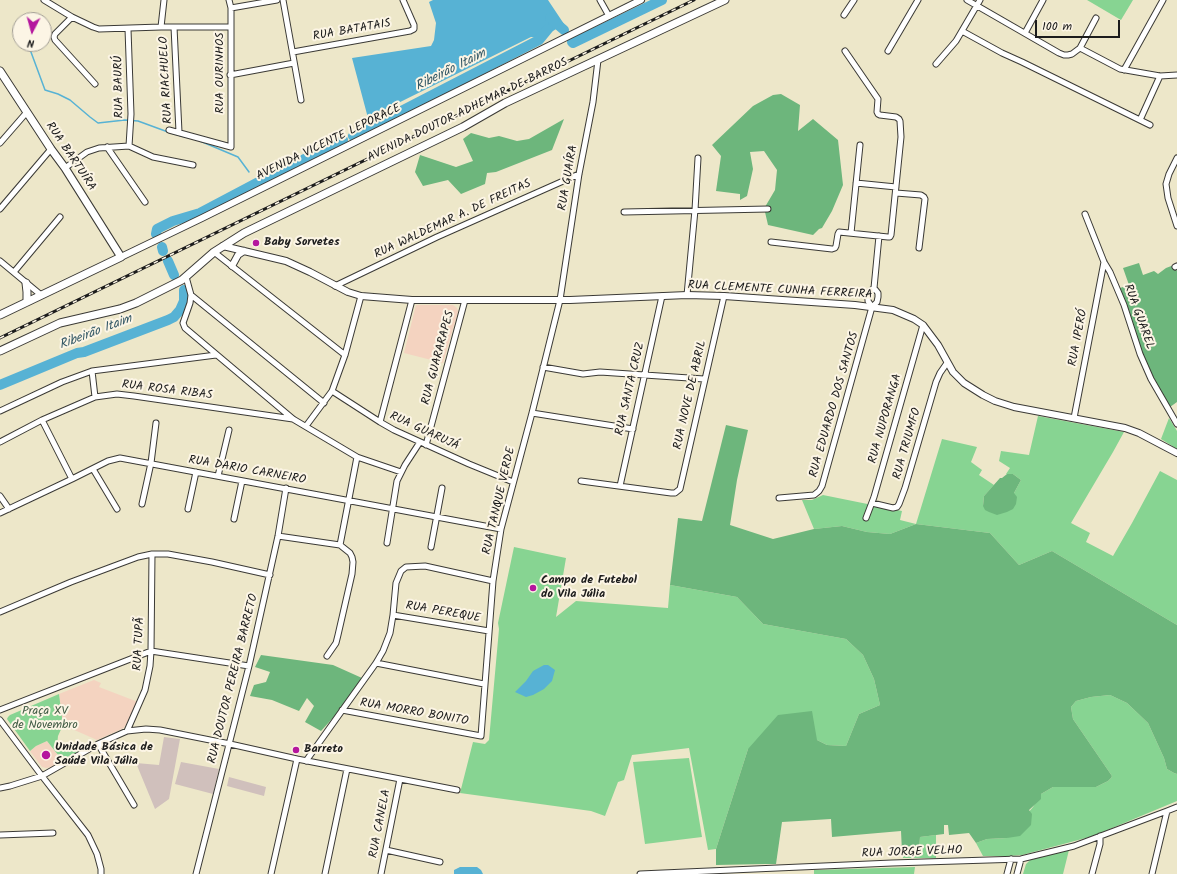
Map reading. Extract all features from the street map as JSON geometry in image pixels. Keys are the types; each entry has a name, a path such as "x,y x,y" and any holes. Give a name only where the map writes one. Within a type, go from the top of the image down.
{"main road":[{"name":"AVENIDA DOUTOR ADHEMAR DE BARROS","path":"0,352 60,323 132,304 174,284 184,279 214,252 244,233 463,127 505,103 725,0"},
{"name":"RUA BARTUÍRA","path":"0,73 65,168 121,257"},
{"path":"0,315 121,257"},
{"path":"26,283 27,302"}],"street":[{"path":"44,0 72,17 99,30 162,27 231,28"},
{"path":"162,27 164,0"},
{"name":"RUA OURINHOS","path":"179,132 231,147 231,8 229,0"},
{"path":"231,8 277,0"},
{"path":"283,0 301,100"},
{"name":"RUA BATATAIS","path":"293,52 402,33 414,29 414,25 403,0"},
{"path":"600,0 609,16"},
{"name":"AVENIDA VICENTE LEPORACE","path":"121,257 609,16 634,2 641,0"},
{"path":"844,15 854,0"},
{"path":"888,51 918,0"},
{"path":"967,0 1025,33 1068,55 1080,48 1096,18"},
{"path":"936,64 956,41 980,0"},
{"path":"1025,33 1043,0"},
{"path":"1124,70 1163,0"},
{"path":"72,17 55,34 54,37 94,84"},
{"name":"RUA RIACHUELO","path":"174,27 179,132"},
{"name":"RUA BAURÚ","path":"128,29 131,114 129,146"},
{"path":"962,31 1002,53 1150,125"},
{"path":"1080,48 1106,63 1124,70 1160,76 1177,75"},
{"path":"771,242 832,249 836,246 839,232 888,238 891,235 901,137 900,121 896,117 880,116 878,114 878,99 845,51"},
{"name":"RUA GUAÍRA","path":"560,300 578,174 593,102 598,60"},
{"path":"230,75 294,63"},
{"path":"1140,120 1160,76"},
{"path":"0,143 27,112"},
{"path":"169,130 179,132"},
{"path":"851,233 860,145"},
{"path":"65,168 87,152 98,148 129,146 153,157 193,165"},
{"path":"107,147 145,202"},
{"path":"0,209 51,149"},
{"path":"687,295 698,158"},
{"path":"1177,158 1166,184 1168,198 1177,226"},
{"name":"RUA WALDEMAR A. DE FREITAS","path":"335,286 437,237 578,174"},
{"path":"856,183 921,195 924,197 919,248"},
{"path":"624,212 768,209"},
{"name":"RUA GUAREL","path":"1085,214 1104,262 1110,272 1124,305 1140,354 1151,379 1177,424"},
{"path":"14,272 60,217"},
{"path":"874,288 869,292 868,296 868,301 872,307 877,302 878,297 878,293 874,288 879,236"},
{"name":"RUA CLEMENTE CUNHA FERREIRA","path":"223,246 286,261 335,286 360,296 412,300 560,300 687,295 724,296 872,307 893,310 914,319 923,325 938,345 953,372 964,383 995,401 1038,412 1125,428 1139,433 1177,453"},
{"path":"232,266 238,255 244,251"},
{"path":"214,252 345,355"},
{"path":"0,261 41,295"},
{"name":"RUA IPERÓ","path":"1074,418 1104,262"},
{"path":"184,279 191,295 324,403"},
{"path":"191,295 190,304 183,325 216,355 294,420 357,456 401,472"},
{"path":"306,426 332,391 345,355 360,296"},
{"name":"RUA SANTA CRUZ","path":"620,486 662,296"},
{"name":"RUA NOVE DE ABRIL","path":"620,486 671,493 678,491 681,485 724,296"},
{"path":"380,422 412,300"},
{"name":"RUA GUARARAPES","path":"426,445 464,300"},
{"name":"RUA TANQUE VERDE","path":"481,736 493,581 501,529 560,300"},
{"name":"RUA EDUARDO DOS SANTOS","path":"779,498 814,495 822,486 872,307"},
{"name":"RUA NUPORANGA","path":"866,518 872,503 923,325"},
{"path":"0,411 62,382 92,371 216,355"},
{"name":"RUA TRIUMFO","path":"872,503 891,508 895,508 899,504 936,382 947,363"},
{"path":"543,367 583,374 600,372 704,379"},
{"path":"92,371 95,397"},
{"name":"RUA GUARUJÁ","path":"332,391 380,422 426,445 513,482"},
{"name":"RUA ROSA RIBAS","path":"0,442 42,420 95,397 117,394 294,420"},
{"path":"532,413 633,429"},
{"path":"42,420 72,479"},
{"path":"142,504 151,463 156,423"},
{"path":"218,476 229,430"},
{"path":"386,543 392,508 401,472 420,442"},
{"path":"340,545 357,456"},
{"name":"RUA DARIO CARNEIRO","path":"0,513 108,461 120,458 501,529"},
{"path":"93,469 117,509"},
{"path":"188,509 196,472"},
{"path":"234,519 242,481"},
{"path":"581,481 620,486"},
{"name":"RUA DOUTOR PEREIRA BARRETO","path":"196,874 249,666 270,575 286,488"},
{"path":"431,547 442,488"},
{"path":"0,496 9,509"},
{"path":"278,536 340,545 350,553 352,557 354,562 352,574 336,643 327,656"},
{"path":"0,612 71,582 138,557 152,554 168,554 197,559 270,575"},
{"name":"RUA TUPÃ","path":"127,731 145,690 152,651 152,554"},
{"path":"306,761 376,663 387,642 393,615 396,584 401,571 406,566 425,566 493,581"},
{"name":"RUA PEREQUE","path":"393,615 489,631"},
{"path":"0,710 152,651 249,666"},
{"path":"376,663 484,684"},
{"name":"RUA MORRO BONITO","path":"342,710 481,736"},
{"path":"0,720 88,834 97,854 101,874"},
{"path":"0,788 42,776 98,744 127,731 146,729 160,730 306,761 457,790"},
{"path":"98,744 134,805"},
{"path":"271,874 297,759"},
{"path":"325,874 347,769"},
{"name":"RUA CANELA","path":"381,874 400,779"},
{"name":"RUA JORGE VELHO","path":"640,874 776,871 892,863 1021,859 1074,846 1177,806"},
{"path":"1152,874 1167,811"},
{"path":"0,835 53,833"},
{"path":"1092,874 1100,844 1100,836"},
{"path":"386,850 440,862"},
{"path":"1007,874 1011,859"},
{"path":"1017,874 1021,859"}],"shaded area":[{"path":"416,305 453,305 457,308 458,312 443,363 404,353"},
{"path":"94,680 101,683 99,687 138,702 124,728 97,740 63,725 59,694"},
{"path":"164,737 180,739 169,799 155,809 136,763 159,765"},
{"name":"Unidade Básica de Saúde Vila Júlia","path":"47,741 62,760 51,767 46,768 42,767 30,751 36,746"},
{"path":"181,762 219,769 213,794 175,784"},
{"path":"229,777 266,787 264,796 227,786"}],"green space":[{"path":"1087,0 1133,0 1121,20"},
{"path":"781,94 800,105 798,131 813,119 838,140 843,185 832,211 822,228 813,235 768,225 765,207 775,190 777,170 764,151 750,152 753,169 747,196 740,200 740,194 716,191 721,156 712,145 753,106 773,95"},
{"path":"564,119 552,150 496,172 487,173 485,184 461,194 448,180 423,186 415,172 420,155 456,167 473,161 463,139 471,133 489,138 499,136 517,141 529,139"},
{"path":"1139,263 1143,275 1154,271 1158,274 1166,268 1174,265 1177,271 1177,402 1170,407 1143,357 1120,288 1129,285 1123,268"},
{"path":"1038,416 1124,432 1071,523 1090,533 1086,542 1113,556 1160,471 1177,480 1177,625 1052,551 1019,565 990,533 916,524 942,439 977,447 971,462 982,470 979,475 994,485 984,496 983,506 1014,493 1021,480 1013,474 1006,474 1010,468 999,461 1001,451 1029,455"},
{"path":"1169,418 1177,431 1177,449 1161,439"},
{"path":"726,425 748,430 737,480 730,525 773,539 814,529 842,526 867,532 890,534 916,524 990,533 1019,565 1052,551 1177,625 1177,774 1167,769 1164,758 1148,723 1127,703 1110,695 1091,697 1076,701 1071,707 1073,719 1112,776 1111,778 1096,787 1053,787 1041,794 1041,799 1029,810 1032,814 1031,825 1020,836 987,839 976,843 969,833 949,835 948,825 944,825 944,834 920,837 919,851 902,852 901,831 832,837 831,819 782,822 776,864 716,865 716,849 748,749 778,715 812,711 817,740 827,745 846,746 859,714 880,705 874,679 863,655 846,639 763,624 737,597 670,585 678,518 702,521"},
{"path":"1007,474 1013,474 1021,480 1014,493 1017,497 1016,504 1013,509 997,515 985,510 983,506 984,496 1000,478"},
{"path":"823,495 902,511 900,520 916,524 890,534 867,532 842,526 814,529 802,500 812,500"},
{"path":"514,547 566,558 556,617 576,601 668,608 670,585 737,597 763,624 846,639 863,655 874,679 880,705 859,714 846,746 827,745 817,740 748,749 716,849 708,850 689,748 632,755 624,780 618,782 605,816 591,811 460,793 473,742 485,744 489,740 499,629 498,623"},
{"path":"261,655 333,665 362,678 342,708 321,731 305,722 314,706 307,698 299,711 272,700 250,696 254,685 266,682 270,672 255,667"},
{"name":"Praça XV de Novembro","path":"59,694 63,725 58,736 57,746 65,748 65,751 70,751 71,747 79,751 62,760 47,741 36,746 30,751 7,719 10,715"},
{"path":"1110,695 1127,703 1148,723 1164,758 1167,769 1177,774 1177,801 1093,836 1022,855 983,856 976,843 987,839 1007,838 1033,807 1041,794 1053,787 1096,787 1111,778 1112,776 1073,719 1071,707 1076,701 1091,697"},
{"path":"689,758 702,837 645,844 633,762"},
{"path":"936,835 936,858 903,858 902,852 919,851 920,837"},
{"path":"1069,850 1063,874 1023,874 1026,864 1031,859"},
{"path":"915,867 914,874 814,874 814,870"}],"water":[{"path":"433,0 548,0 564,24 542,38 531,37 368,118 352,58 431,46 434,40 436,23 429,2"},
{"path":"544,665 548,665 555,670 552,681 544,689 526,697 515,692 533,671"},
{"path":"460,867 477,867 483,874 454,874 454,870"}],"waterway":[{"name":"Ribeirão Itaim","path":"572,42 573,43 662,0"},
{"name":"Ribeirão Itaim","path":"550,18 564,30"},
{"name":"Ribeirão Itaim","path":"353,136 539,40 548,29"},
{"path":"31,52 45,90 70,100 98,123 125,120 138,121 168,132"},
{"path":"171,133 185,137"},
{"name":"Ribeirão Itaim","path":"156,234 157,229 173,221 200,213 343,140"},
{"path":"200,141 238,157 249,172"},
{"name":"Ribeirão Itaim","path":"162,247 163,251"},
{"name":"Ribeirão Itaim","path":"168,261 174,275"},
{"name":"Ribeirão Itaim","path":"0,385 77,353 84,352 174,317 180,310 184,301 184,290"}],"railway":[{"path":"0,338 694,0"}],"place":[{"name":"Baby Sorvetes","path":"256,243"},
{"name":"Campo de Futebol do Vila Júlia","path":"533,588"},
{"name":"Barreto","path":"296,750"},
{"name":"Unidade Básica de Saúde Vila Júlia","path":"46,755"}]}
